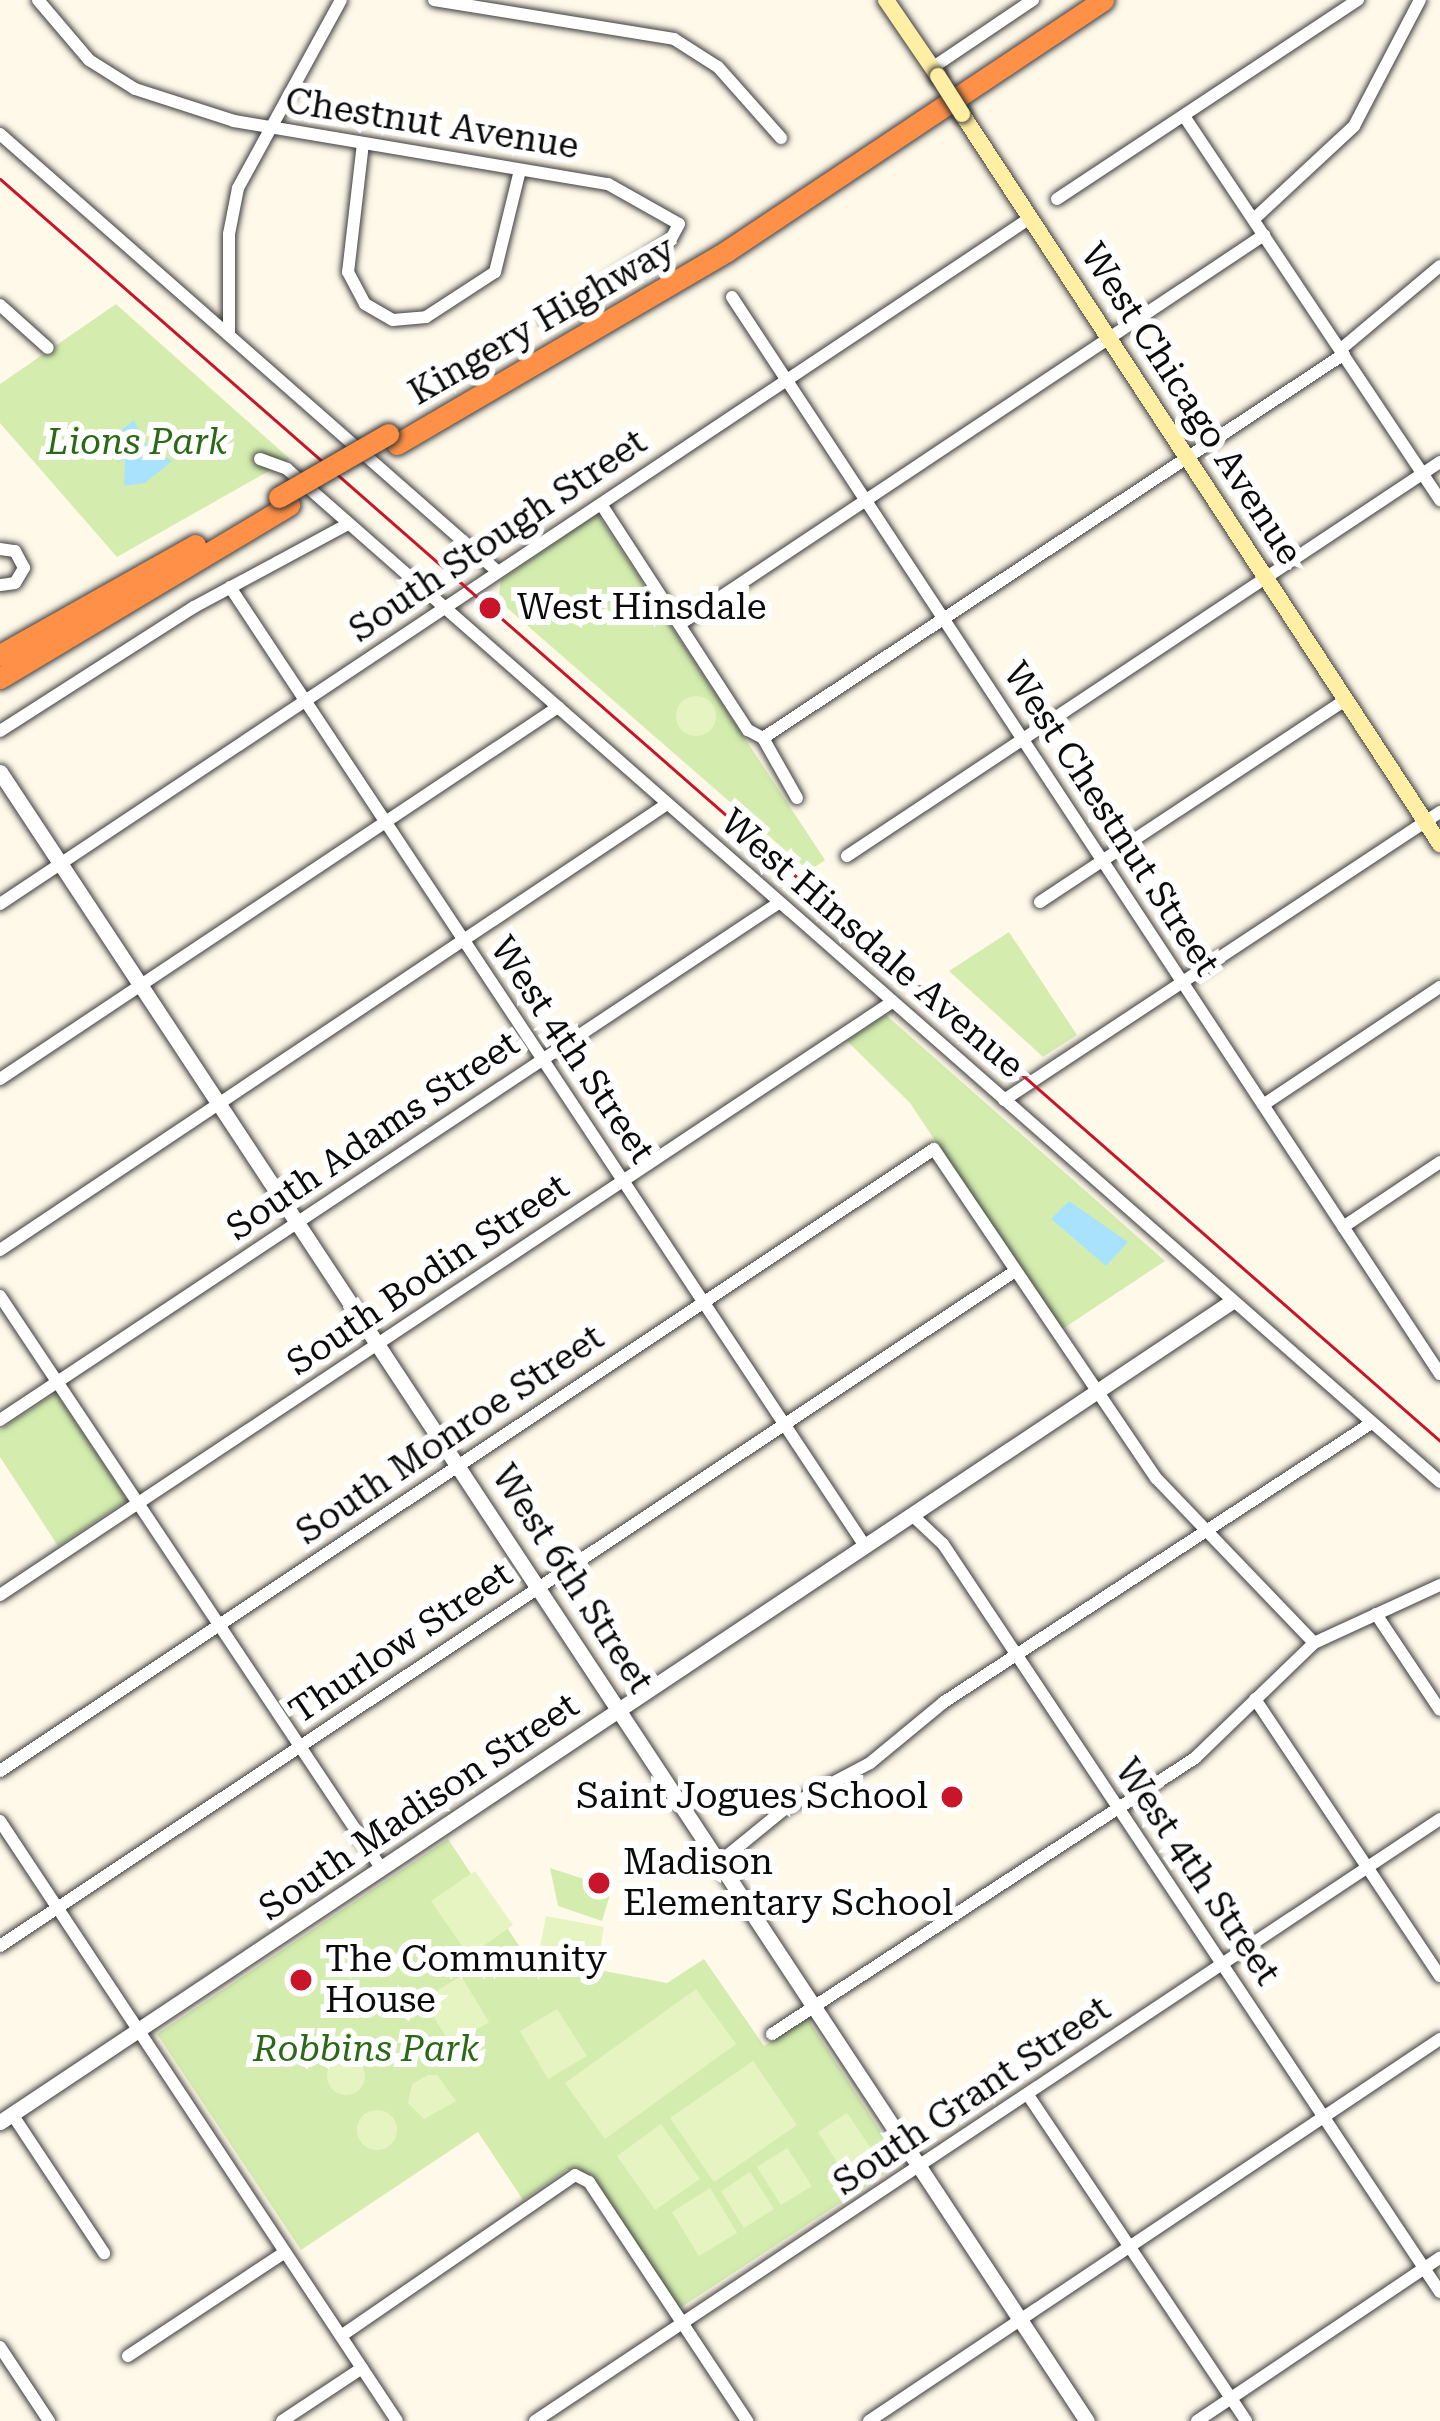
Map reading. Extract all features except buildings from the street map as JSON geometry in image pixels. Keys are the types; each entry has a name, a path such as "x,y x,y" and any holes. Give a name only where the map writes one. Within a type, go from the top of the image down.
{"highway":[{"name":"Kingery Highway","path":"393,439 691,258 1079,0"},
{"name":"Kingery Highway","path":"0,656 727,251 1103,0"},
{"name":"Kingery Highway","path":"0,678 284,501"}],"main road":[{"name":"West Chicago Avenue","path":"886,0 1345,700 1433,817 1440,844"}],"street":[{"name":"Chestnut Avenue","path":"38,0 116,80 268,127 608,184 679,224 670,242 547,322"},
{"path":"230,334 232,210 268,127 340,0"},
{"path":"434,0 674,39 718,67 781,138"},
{"path":"935,72 1033,0"},
{"path":"1057,199 1358,0"},
{"path":"1253,219 1354,126 1420,0"},
{"path":"1184,116 1440,500"},
{"path":"0,134 498,572"},
{"path":"363,143 348,272 365,304 393,320 426,317 495,272 520,170"},
{"name":"South Stough Street","path":"0,904 1030,218"},
{"path":"680,624 1264,235"},
{"path":"760,738 1342,352 1440,266"},
{"name":"West Chestnut Street","path":"732,296 1440,1374"},
{"path":"0,305 48,348"},
{"name":"West Hinsdale Avenue","path":"260,459 287,469 780,902 889,1004 1440,1482"},
{"path":"847,856 1440,462"},
{"path":"601,504 796,798"},
{"path":"0,730 230,587 348,524"},
{"path":"0,549 15,551 24,568 15,583 0,585"},
{"name":"West 4th Street","path":"230,587 865,1546"},
{"path":"1040,902 1345,700"},
{"path":"0,1079 558,707"},
{"name":"West 6th Street","path":"0,772 818,2004 827,2032 1087,2421"},
{"path":"0,1250 668,804"},
{"path":"1004,1100 1433,817"},
{"name":"South Adams Street","path":"0,1420 780,902"},
{"path":"1263,1105 1440,987"},
{"name":"South Bodin Street","path":"0,1595 889,1004"},
{"name":"South Monroe Street","path":"0,1771 934,1150 1015,1271"},
{"path":"1343,1227 1440,1162"},
{"path":"1015,1271 1095,1392 1204,1535 1314,1643"},
{"name":"Thurlow Street","path":"0,1946 1015,1271"},
{"path":"0,1295 381,1868"},
{"name":"South Madison Street","path":"6,2118 1231,1302"},
{"path":"722,1860 787,1807 870,1763 944,1702 1019,1658 1370,1424"},
{"name":"West 4th Street","path":"912,1515 943,1544 1440,2291"},
{"path":"772,2034 1195,1758 1314,1643 1440,1586"},
{"path":"1376,1613 1440,1710"},
{"path":"1255,1699 1440,1976"},
{"name":"South Grant Street","path":"535,2421 1440,1819"},
{"path":"0,1821 398,2421"},
{"path":"868,2421 1440,2039"},
{"path":"1028,2095 1246,2421"},
{"path":"6,2118 104,2254"},
{"path":"340,2336 575,2174 589,2182 747,2421"},
{"path":"128,2356 285,2252"},
{"path":"1197,2421 1440,2258"},
{"path":"0,2348 49,2421"},
{"path":"282,2421 362,2368"}],"green space":[{"name":"Lions Park","path":"116,304 290,459 117,557 0,423 0,384"},
{"path":"597,514 825,860 809,871 498,600 501,580"},
{"path":"696,696 710,702 716,716 710,730 696,736 682,730 676,716 682,702"},
{"path":"1009,932 1077,1035 1043,1057 949,971"},
{"path":"886,1015 1165,1261 1061,1330 910,1103 847,1041"},
{"path":"56,1393 127,1500 58,1546 0,1457 0,1430"},
{"name":"Robbins Park","path":"448,1839 526,1956 667,1983 704,1959 764,2046 807,2018 901,2163 680,2308 592,2175 567,2169 523,2200 478,2132 301,2250 157,2034"},
{"path":"550,1868 612,1888 602,1921 558,1906"},
{"path":"475,1871 513,1925 469,1956 431,1901"},
{"path":"546,1916 604,1927 597,1968 538,1957"},
{"path":"461,1976 489,2022 451,2045 423,1999"},
{"path":"696,1989 736,2044 605,2139 565,2083"},
{"path":"557,2009 587,2056 548,2079 520,2031"},
{"path":"346,2057 360,2062 365,2076 360,2090 346,2095 332,2090 327,2076 332,2062"},
{"path":"753,2061 797,2125 714,2182 670,2118"},
{"path":"437,2075 456,2101 424,2119 408,2103 412,2084"},
{"path":"377,2110 391,2116 397,2130 391,2144 377,2150 363,2144 357,2130 363,2116"},
{"path":"847,2113 872,2150 842,2170 818,2132"},
{"path":"661,2124 700,2179 655,2210 617,2156"},
{"path":"787,2148 812,2186 781,2205 757,2167"},
{"path":"750,2172 774,2209 744,2228 721,2191"},
{"path":"710,2188 737,2233 699,2256 672,2212"}],"water":[{"path":"134,420 147,446 172,461 145,483 124,486 125,459 118,462 107,442"},
{"path":"1069,1201 1128,1242 1106,1266 1051,1219"}],"railway":[{"path":"0,179 1440,1441"}],"place":[{"name":"West Hinsdale","path":"490,608"},
{"name":"Saint Jogues School","path":"952,1797"},
{"name":"Madison Elementary School","path":"599,1883"},
{"name":"The Community House","path":"301,1980"}]}
